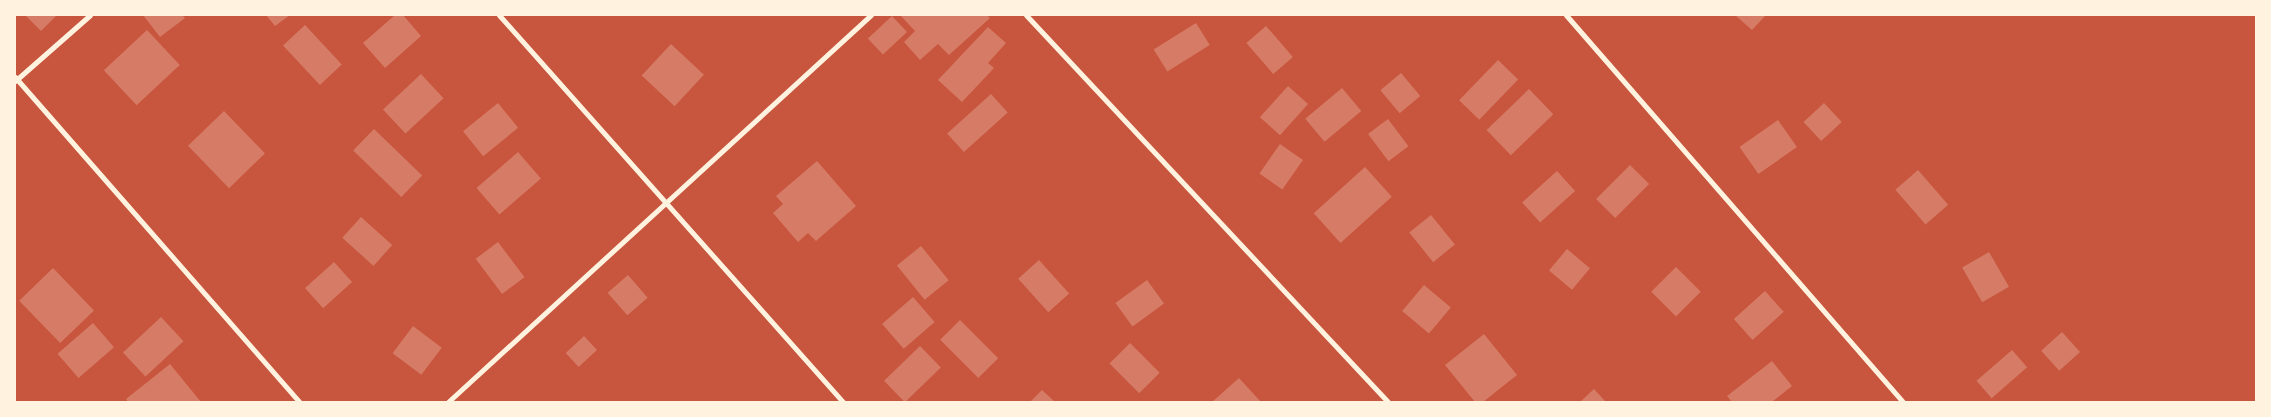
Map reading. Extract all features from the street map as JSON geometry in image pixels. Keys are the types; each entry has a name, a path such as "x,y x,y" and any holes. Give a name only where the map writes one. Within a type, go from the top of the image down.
{"street":[{"path":"90,15 16,79 300,402"},
{"path":"499,15 668,202 843,402"},
{"path":"448,402 871,15"},
{"path":"1026,15 1388,402"},
{"path":"1566,15 1903,402"}],"building":[{"path":"25,15 57,15 41,31"},
{"path":"143,15 182,15 185,18 160,37"},
{"path":"266,15 290,15 275,26"},
{"path":"395,15 403,15 421,36 385,68 363,43"},
{"path":"900,15 987,15 990,18 949,55 938,44 920,60 904,42 915,31"},
{"path":"1735,15 1766,15 1752,30"},
{"path":"892,16 907,32 883,55 868,39"},
{"path":"1196,23 1210,45 1167,72 1154,49"},
{"path":"305,25 342,64 320,85 283,45"},
{"path":"1266,26 1293,57 1273,74 1246,43"},
{"path":"988,27 1006,43 988,63 994,68 962,102 938,80"},
{"path":"147,30 180,65 137,105 104,70"},
{"path":"671,44 704,75 675,106 642,75"},
{"path":"1498,60 1518,79 1479,120 1459,100"},
{"path":"1401,73 1420,96 1400,113 1380,90"},
{"path":"421,74 444,98 405,134 383,109"},
{"path":"1288,86 1308,104 1280,135 1260,117"},
{"path":"1342,88 1361,111 1325,142 1305,119"},
{"path":"1529,89 1553,114 1511,155 1487,130"},
{"path":"991,94 1008,113 964,152 947,133"},
{"path":"498,103 518,128 483,156 463,131"},
{"path":"1824,103 1842,122 1821,141 1804,122"},
{"path":"224,111 265,153 229,188 188,146"},
{"path":"1388,119 1408,146 1388,161 1368,134"},
{"path":"1778,120 1797,147 1758,174 1739,147"},
{"path":"374,129 422,176 401,197 353,151"},
{"path":"1280,144 1303,160 1282,190 1259,173"},
{"path":"518,152 541,178 499,214 476,188"},
{"path":"817,161 856,206 816,241 808,233 798,242 773,213 783,204 776,196"},
{"path":"1630,165 1649,184 1615,218 1596,199"},
{"path":"1365,167 1392,197 1340,243 1314,213"},
{"path":"1918,170 1948,205 1926,224 1895,190"},
{"path":"1557,171 1575,191 1540,223 1522,202"},
{"path":"1431,215 1455,245 1433,262 1409,233"},
{"path":"361,217 392,245 373,266 342,238"},
{"path":"498,242 524,277 502,294 476,259"},
{"path":"921,246 949,280 925,300 897,266"},
{"path":"1567,249 1590,268 1572,290 1549,270"},
{"path":"1989,252 2009,287 1982,302 1962,268"},
{"path":"1039,260 1069,293 1048,312 1018,279"},
{"path":"334,262 352,282 323,308 305,288"},
{"path":"1676,267 1701,292 1676,316 1651,292"},
{"path":"53,268 94,310 60,343 19,301"},
{"path":"628,275 648,298 627,315 608,293"},
{"path":"1147,280 1164,303 1132,326 1115,303"},
{"path":"1424,285 1451,307 1429,334 1402,311"},
{"path":"1765,291 1784,312 1753,340 1734,319"},
{"path":"913,297 935,322 904,349 882,324"},
{"path":"161,317 184,341 145,377 123,352"},
{"path":"960,320 998,358 978,378 940,340"},
{"path":"93,323 114,347 79,378 58,354"},
{"path":"413,326 442,348 421,375 393,353"},
{"path":"2062,332 2080,352 2059,371 2041,351"},
{"path":"1484,334 1517,375 1483,402 1475,402 1445,365"},
{"path":"584,336 597,350 579,367 566,353"},
{"path":"1130,343 1160,373 1139,393 1109,364"},
{"path":"920,346 941,368 905,402 884,381"},
{"path":"2012,350 2027,367 1992,398 1977,381"},
{"path":"1772,361 1792,386 1772,402 1732,402 1727,396"},
{"path":"170,364 201,402 128,402 126,399"},
{"path":"1239,378 1261,402 1212,402"},
{"path":"1594,389 1606,402 1580,402"},
{"path":"1042,390 1055,402 1030,402"}]}
